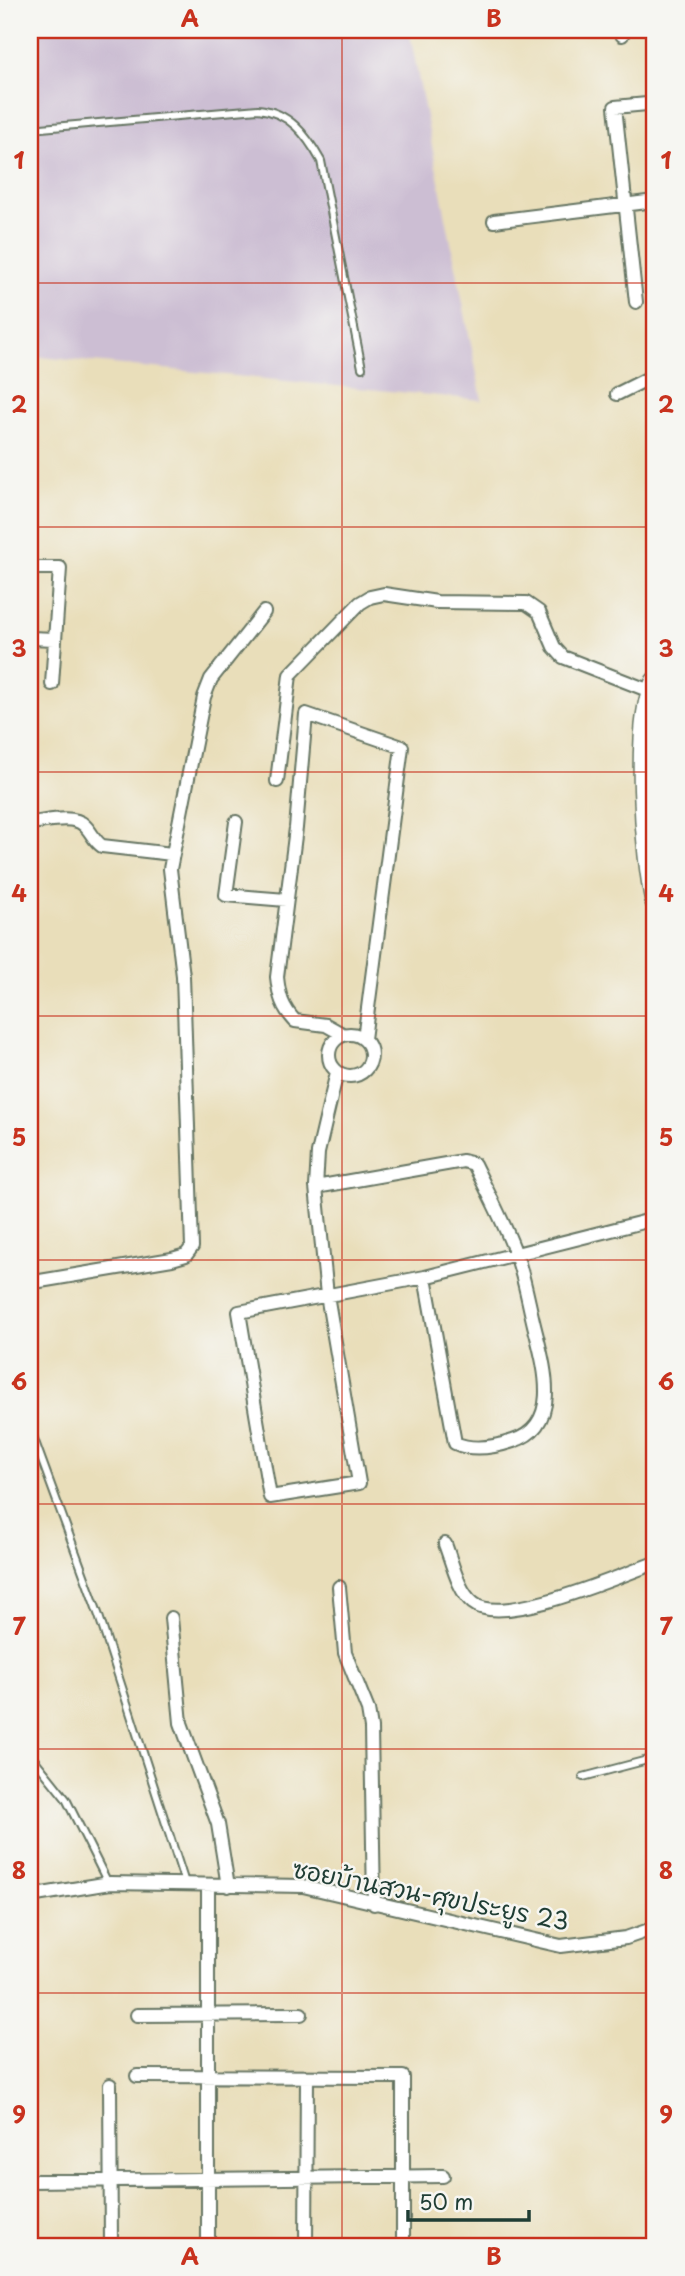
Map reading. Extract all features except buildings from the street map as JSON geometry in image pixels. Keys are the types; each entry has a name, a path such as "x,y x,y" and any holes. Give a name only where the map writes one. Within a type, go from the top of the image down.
{"street":[{"path":"636,302 615,107 647,104"},
{"path":"494,221 655,201"},
{"path":"617,394 655,375"},
{"path":"30,568 60,568 52,684"},
{"path":"277,781 290,675 360,603 377,595 437,602 526,603 539,612 554,647 573,664 652,686 643,722 646,867 655,903"},
{"path":"40,1281 172,1259 186,1255 192,1247 183,976 171,888 172,854 204,697 211,679 264,612"},
{"path":"30,638 55,639"},
{"path":"337,1072 357,1076 368,1066 371,1052 364,1039 402,747 306,714 277,977 281,1003 295,1021 326,1024 344,1035 364,1039"},
{"path":"30,823 76,821 84,825 94,842 102,846 172,854"},
{"path":"236,822 226,895 286,900"},
{"path":"344,1035 333,1042 328,1055 337,1072 318,1153 316,1187 327,1295 359,1483 271,1497 239,1312 327,1295 425,1277 655,1219"},
{"path":"316,1187 471,1162 516,1254 547,1379 547,1391 538,1424 531,1433 500,1445 484,1447 455,1443 425,1277"},
{"path":"445,1544 464,1592 474,1604 488,1609 512,1609 542,1604 655,1563"},
{"path":"339,1587 345,1653 368,1710 371,1728 374,1904"},
{"path":"171,1618 181,1723 218,1824 228,1886"},
{"name":"ซอยบ้านสวน-ศุขประยูร 23","path":"30,1896 108,1884 303,1886 561,1946 626,1938 655,1928"},
{"path":"208,1886 208,2246"},
{"path":"137,2015 301,2014"},
{"path":"137,2076 403,2077 403,2246"},
{"path":"306,2246 307,2077"},
{"path":"110,2085 111,2246"},
{"path":"30,2181 443,2176"}],"lane":[{"path":"30,129 258,109 274,111 287,118 304,134 321,161 362,368"},
{"path":"30,1428 99,1616 186,1886"},
{"path":"30,1754 66,1799 108,1884"},
{"path":"583,1777 655,1758"}],"shaded area":[{"path":"30,30 409,30 482,400 30,356"}]}
